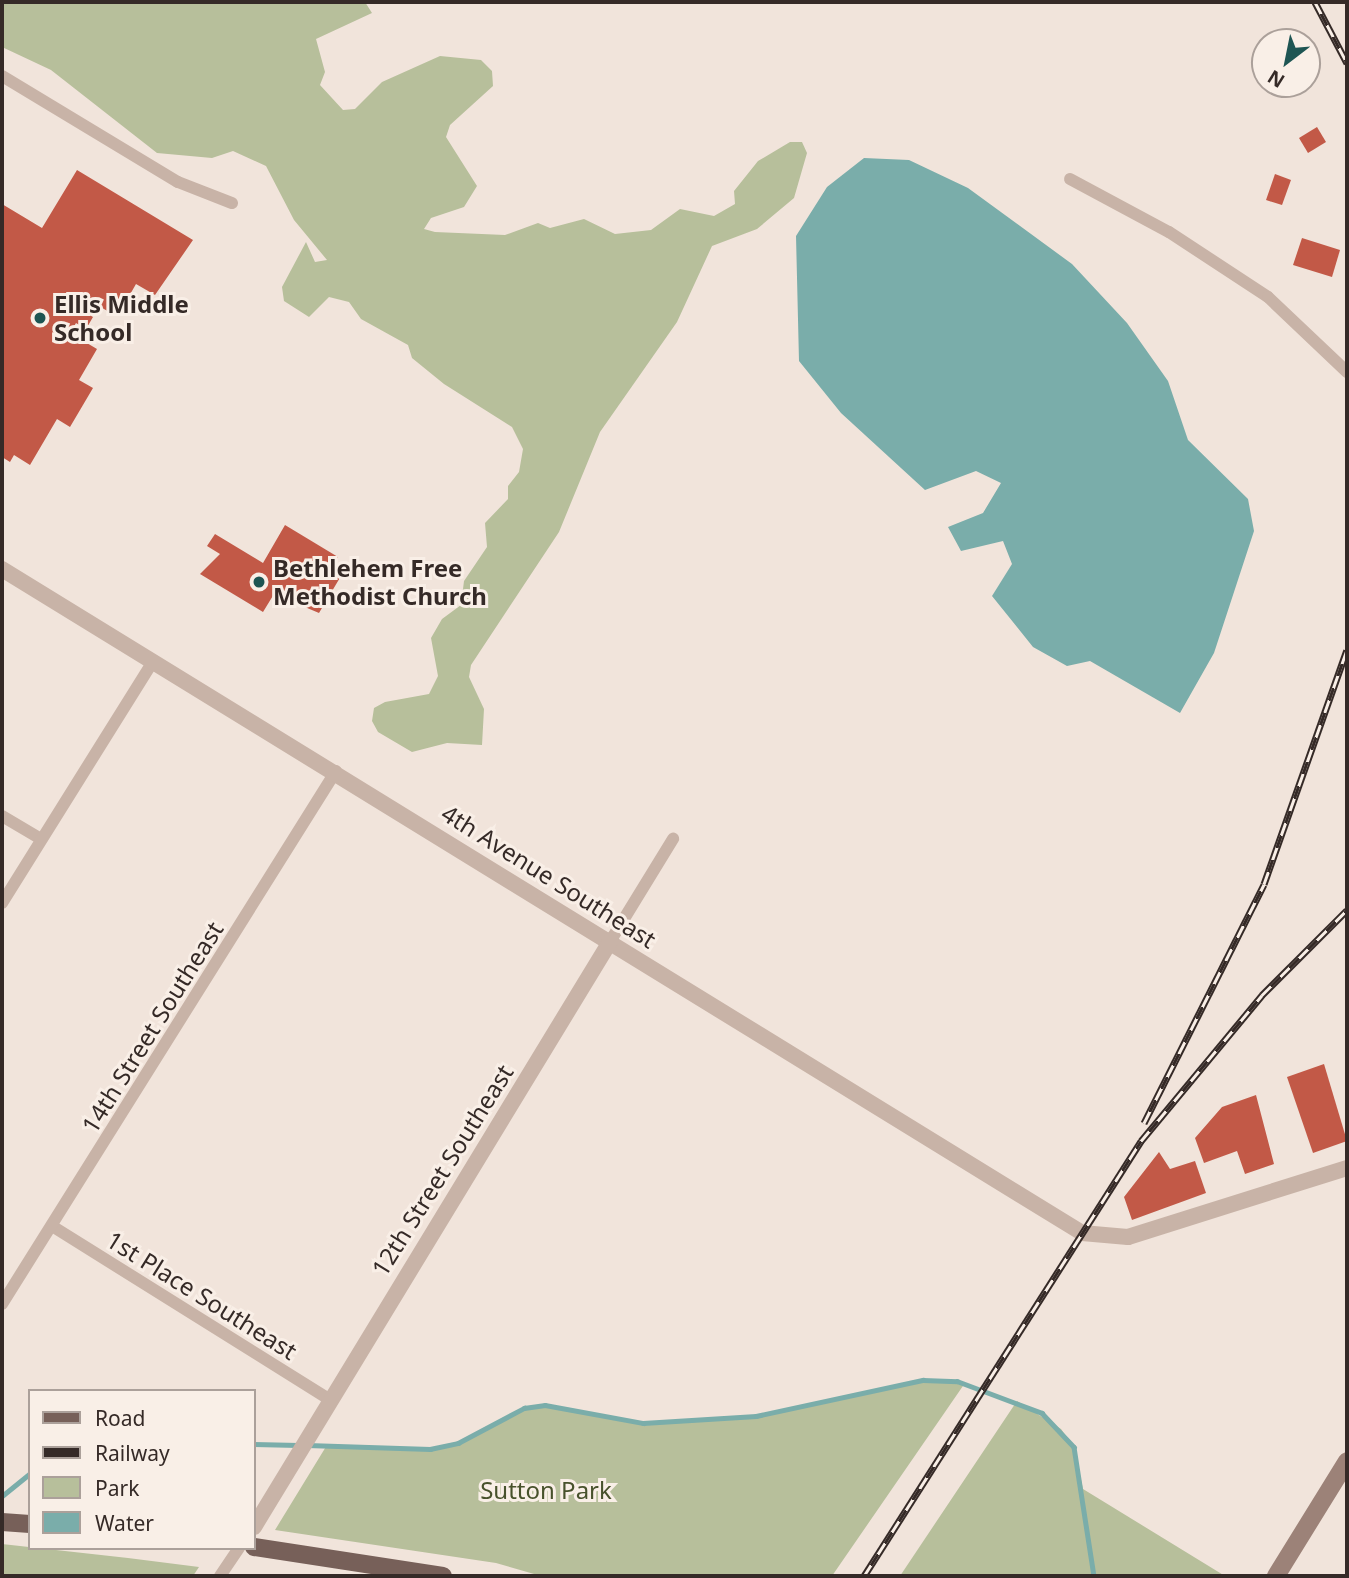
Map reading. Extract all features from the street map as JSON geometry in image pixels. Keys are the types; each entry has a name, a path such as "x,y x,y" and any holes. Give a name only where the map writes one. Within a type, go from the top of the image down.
{"main road":[{"path":"1276,1576 1347,1461"},
{"path":"2,1522 28,1524"},
{"path":"256,1547 443,1576"}],"street":[{"path":"2,76 178,183 232,204"},
{"path":"1070,179 1169,232 1268,297 1347,372"},
{"name":"4th Avenue Southeast","path":"2,569 611,940 1069,1226 1102,1238 1128,1237 1347,1168"},
{"path":"2,903 153,661"},
{"name":"14th Street Southeast","path":"2,1304 6,1289 52,1226 336,771"},
{"path":"2,816 41,839"},
{"name":"12th Street Southeast","path":"256,1524 673,839"},
{"name":"1st Place Southeast","path":"52,1226 330,1400"},
{"path":"220,1576 238,1550"}],"green space":[{"path":"2,2 365,2 372,13 316,39 325,72 320,85 343,110 355,109 382,82 440,56 481,60 492,71 493,86 450,125 446,137 477,186 464,207 431,218 424,229 435,232 505,235 538,223 550,228 584,219 615,234 651,230 680,209 714,216 735,204 734,191 758,161 790,142 802,142 807,153 794,198 757,229 712,246 677,322 600,432 559,532 471,665 469,677 484,709 482,745 447,743 412,752 378,732 372,721 374,708 385,702 429,694 438,676 431,638 442,619 461,605 464,581 487,547 485,523 508,499 508,486 519,472 523,449 512,427 444,384 412,358 408,345 361,319 349,302 329,297 309,317 284,301 282,287 306,242 315,262 327,260 294,220 266,166 233,151 212,158 157,153 51,70 2,47"},
{"name":"Sutton Park","path":"923,1380 965,1383 832,1576 541,1576 496,1563 275,1530 327,1445 430,1449 458,1443 524,1408 545,1405 643,1423 756,1416"},
{"path":"1017,1401 1061,1429 1074,1447 1083,1489 1225,1576 900,1576"},
{"path":"2,1544 28,1547 28,1550 56,1550 199,1567 193,1576 2,1576"}],"water":[{"path":"864,158 909,160 968,188 1072,264 1127,323 1168,381 1188,440 1248,499 1254,531 1214,653 1180,713 1090,661 1067,666 1033,647 992,596 1012,564 1003,541 961,551 948,527 983,513 1001,483 976,471 925,490 841,413 799,361 796,236 827,187"}],"building":[{"path":"1317,127 1326,142 1308,153 1299,138"},
{"name":"Ellis Middle School","path":"77,170 193,240 155,295 136,284 124,305 109,312 89,300 83,311 93,317 86,329 76,323 70,333 97,349 79,380 93,388 70,427 57,419 30,465 14,455 10,462 2,457 2,204 42,228"},
{"path":"1275,174 1291,180 1282,205 1266,200"},
{"path":"1302,238 1340,250 1332,277 1293,265"},
{"path":"285,525 338,557 330,570 341,576 319,613 274,594 263,612 200,574 220,554 207,546 215,534 263,563"},
{"path":"1324,1064 1347,1141 1313,1153 1287,1077"},
{"path":"1256,1095 1274,1164 1245,1174 1237,1151 1204,1163 1195,1138 1222,1107"},
{"path":"1159,1152 1170,1169 1195,1161 1206,1193 1132,1220 1124,1197"}],"waterway":[{"path":"307,1445 430,1449 458,1443 524,1408 545,1405 643,1423 756,1416 923,1380 957,1381 1042,1413 1074,1447 1094,1576"},
{"path":"256,1444 298,1445"},
{"path":"2,1496 28,1475"}],"railway":[{"path":"1315,2 1347,63"},
{"path":"1144,1123 1264,884 1347,650"},
{"path":"864,1576 1141,1141 1262,995 1347,910"}],"place":[{"name":"Ellis Middle School","path":"40,318"},
{"name":"Bethlehem Free Methodist Church","path":"259,582"}]}
